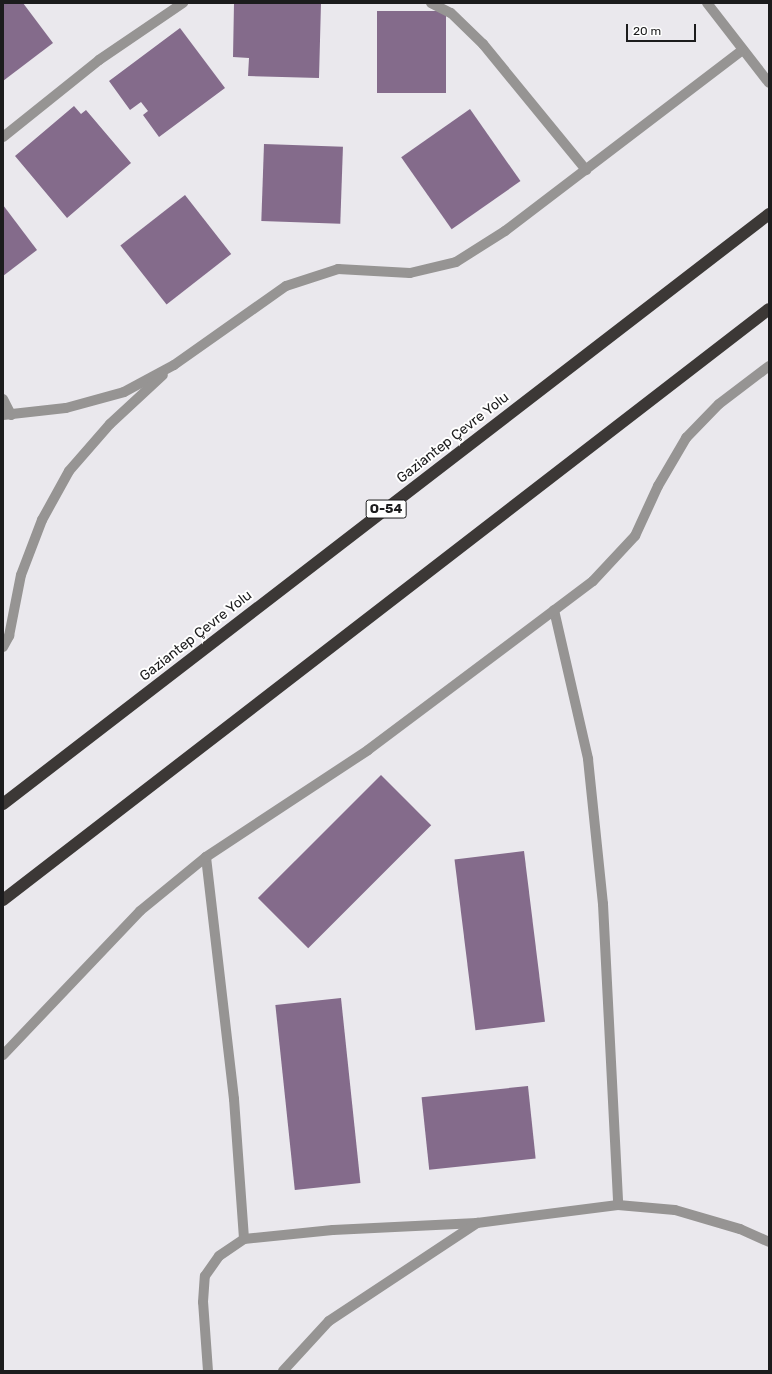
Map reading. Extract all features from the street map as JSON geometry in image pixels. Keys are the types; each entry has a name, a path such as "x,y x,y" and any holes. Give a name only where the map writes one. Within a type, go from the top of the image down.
{"highway":[{"name":"Gaziantep Çevre Yolu","path":"3,804 769,214"},
{"path":"3,900 769,309"}],"street":[{"path":"3,137 99,60 183,3"},
{"path":"431,3 451,13 483,44 586,170"},
{"path":"707,3 769,83"},
{"path":"3,399 7,415 66,408 124,392 174,365 286,286 338,269 410,273 456,262 505,231 743,50"},
{"path":"3,647 9,636 21,575 39,526 69,471 110,424 174,365"},
{"path":"3,1055 140,911 206,857 368,750 593,581 635,536 658,486 686,438 719,404 769,366"},
{"path":"554,610 588,759 603,904 618,1205"},
{"path":"206,857 234,1099 244,1239"},
{"path":"208,1371 203,1302 205,1276 219,1256 244,1239 333,1230 477,1223 618,1205 675,1210 740,1229 769,1242"},
{"path":"283,1371 329,1321 477,1223"}],"building":[{"path":"3,3 23,3 53,43 3,81"},
{"path":"234,3 321,3 319,78 248,76 249,58 233,57"},
{"path":"377,11 446,11 446,93 377,93"},
{"path":"180,28 225,88 159,137 143,115 148,111 141,102 130,110 109,81"},
{"path":"74,106 81,114 86,110 131,163 67,218 15,156"},
{"path":"470,109 520,181 452,229 401,157"},
{"path":"264,144 343,147 340,224 261,221"},
{"path":"185,195 231,254 167,305 120,245"},
{"path":"3,205 37,250 3,276"},
{"path":"381,775 431,825 308,948 258,898"},
{"path":"524,851 545,1022 475,1030 455,860"},
{"path":"341,998 360,1183 295,1190 275,1005"},
{"path":"528,1086 536,1159 429,1170 422,1097"}]}
